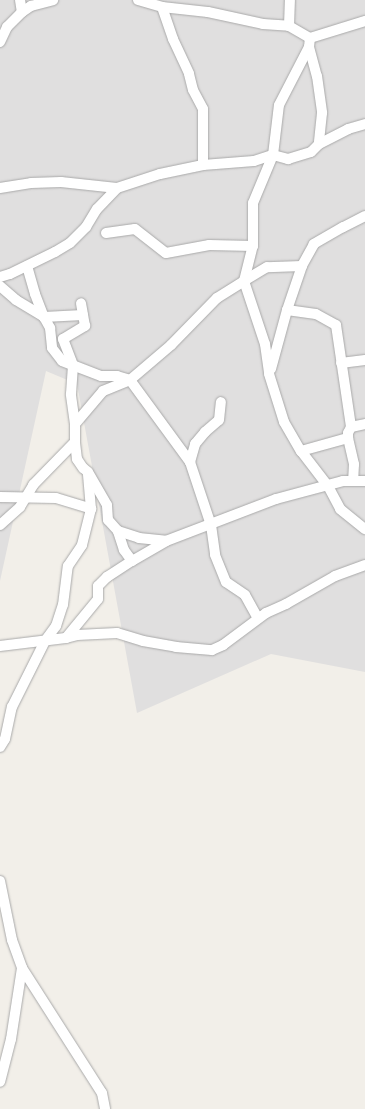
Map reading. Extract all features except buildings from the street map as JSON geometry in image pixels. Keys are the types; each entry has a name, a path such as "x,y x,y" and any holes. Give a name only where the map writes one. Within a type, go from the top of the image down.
{"street":[{"path":"20,0 22,12"},
{"path":"0,42 7,27 22,12 31,6 53,0"},
{"path":"138,0 162,7 208,12 263,24 289,26 309,42 317,76 322,113 319,144"},
{"path":"289,26 290,0"},
{"path":"162,7 173,39 189,74 193,90 203,109 204,165"},
{"path":"365,21 309,42 279,105 273,155 253,202 253,246 244,281 265,344 269,374 284,422 301,452 328,486 340,509 365,529"},
{"path":"0,188 31,183 61,182 117,188 148,177 204,165 254,161 273,155 288,159 311,152 319,144 348,130 365,124"},
{"path":"0,277 28,266 70,243 86,227 97,209 117,188"},
{"path":"269,374 286,310 302,266 314,244 365,216"},
{"path":"106,234 135,229 166,253 210,245 253,246"},
{"path":"28,266 44,317 50,328 52,348 62,361 101,376 116,376 130,380 190,462 211,525 215,555 226,582 245,595 258,618"},
{"path":"75,424 103,391 130,380 171,345 217,298 267,267 302,266"},
{"path":"0,286 16,300 44,317 83,315"},
{"path":"81,303 85,326 63,339 73,365 71,394 75,424 77,459 82,468 88,472 107,505 108,520 118,531 124,550 132,561"},
{"path":"286,310 316,314 336,325 351,427 348,433 348,438 354,464 353,480"},
{"path":"341,363 365,360"},
{"path":"190,462 196,444 205,432 219,420 221,402"},
{"path":"351,427 365,424"},
{"path":"301,452 348,438"},
{"path":"0,525 20,507 34,484 75,442"},
{"path":"0,747 5,739 12,707 45,641 56,626 62,609 68,566 82,545 91,509 88,472"},
{"path":"66,638 98,599 98,586 107,577 166,541 276,499 328,486 343,480 365,481"},
{"path":"0,497 56,498 91,509"},
{"path":"118,531 139,538 166,541"},
{"path":"0,646 66,638 77,634 116,633 143,641 176,647 212,650 223,645 258,618 335,576 365,565"},
{"path":"0,881 12,940 22,968 102,1094 105,1109"},
{"path":"0,1082 11,1039 22,968"}],"shaded area":[{"path":"0,0 365,0 365,672 271,654 137,713 77,384 46,371 0,581"}]}
